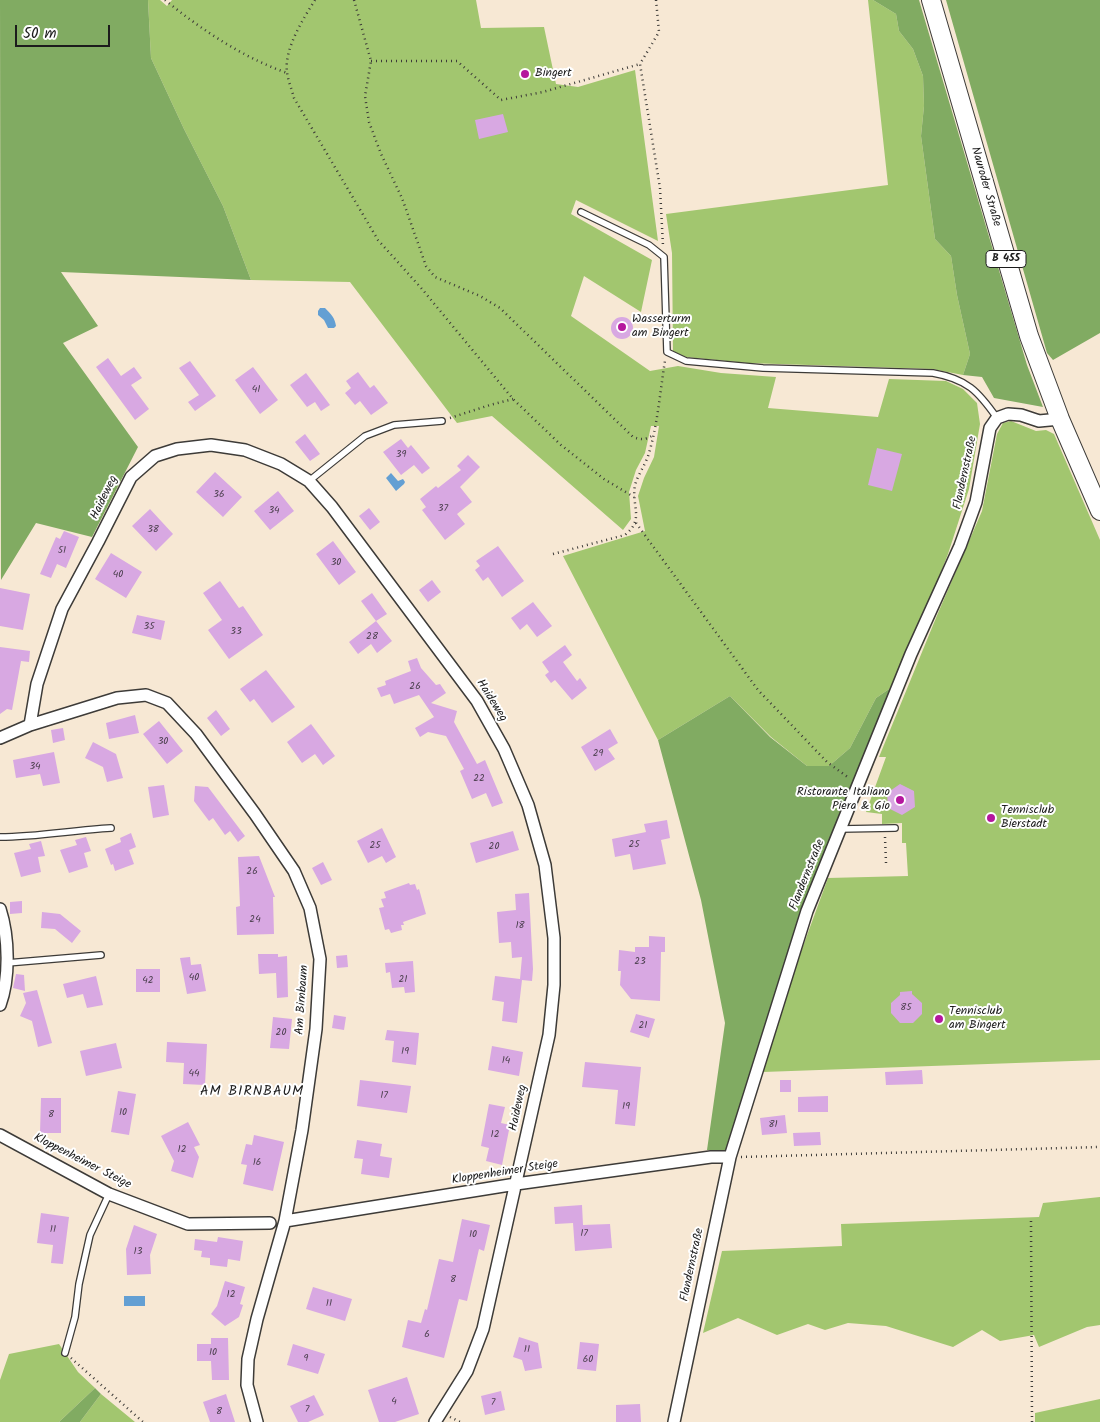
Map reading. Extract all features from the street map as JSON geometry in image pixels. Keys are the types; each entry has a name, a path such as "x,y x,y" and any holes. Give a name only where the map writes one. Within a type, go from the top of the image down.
{"main road":[{"name":"Nauroder Straße","path":"931,0 1029,336 1060,419 1100,511"}],"street":[{"path":"997,418 1008,414 1021,415 1039,422 1060,419"},
{"name":"Flandernstraße","path":"674,1422 730,1157 807,911 911,654 960,546 976,502 990,428 997,418"},
{"name":"Haideweg","path":"30,724 37,684 62,609 131,477 155,456 178,449 211,445 246,450 281,464 309,481 332,507 477,701 504,749 528,806 545,865 554,938 554,985 549,1035 484,1330 467,1371 435,1422"},
{"name":"Am Birnbaum","path":"0,738 30,724 117,698 146,695 167,703 196,734 255,814 294,871 310,908 320,958 316,1029 302,1130 285,1221 257,1319 248,1359 247,1385 257,1422"},
{"path":"0,909 4,924 7,963 0,1006"},
{"name":"Kloppenheimer Steige","path":"0,1135 109,1194 188,1224 270,1223"},
{"name":"Kloppenheimer Steige","path":"285,1221 516,1184 710,1157 730,1157"}],"lane":[{"path":"581,212 649,245 664,257 666,352 686,361 763,368 933,373 952,376 969,385 983,398 997,418"},
{"path":"309,481 365,436 394,425 442,421"},
{"path":"0,838 111,828"},
{"path":"840,829 896,828"},
{"path":"7,963 101,955"},
{"path":"65,1353 75,1317 79,1284 90,1234 109,1194"}],"path":[{"path":"165,0 200,28 264,65 287,73"},
{"path":"315,0 299,26 287,60 287,73 294,98 378,240 422,289 513,399 561,445 604,479 634,497"},
{"path":"354,0 371,61 365,96 369,122 381,154 402,198 426,266 435,277 480,296 500,308 633,437 640,440 648,439 654,435"},
{"path":"656,0 659,32 640,64 660,188 664,257"},
{"path":"371,61 457,61 501,100 544,92 640,64"},
{"path":"553,554 625,535 636,523 637,516 634,497 636,483 644,468 654,435 666,352"},
{"path":"442,421 513,399"},
{"path":"636,523 758,690 827,762 859,786"},
{"path":"884,828 886,863"},
{"path":"730,1157 1100,1146"},
{"path":"1031,1222 1032,1422"},
{"path":"65,1353 143,1422"}],"green space":[{"path":"0,0 148,0 151,58 223,206 251,280 61,272 98,326 63,343 138,447 92,537 36,523 1,580"},
{"path":"148,0 160,0 167,6 172,0 476,0 481,28 544,27 556,84 578,87 635,70 658,241 576,200 571,214 652,260 641,312 584,276 571,316 650,371 678,366 721,373 776,377 768,408 878,417 889,379 946,381 963,389 977,403 980,424 969,489 948,554 927,608 892,687 876,698 850,748 829,766 807,766 771,737 730,696 658,740 563,556 645,531 638,496 654,457 659,426 651,426 645,453 636,470 629,492 631,519 623,530 492,416 457,423 350,282 251,280 223,206 151,58"},
{"path":"868,0 873,0 896,14 899,31 913,49 923,76 924,106 921,136 935,239 951,256 957,295 970,354 963,375 932,369 747,363 686,357 673,351 672,253 666,214 888,185"},
{"path":"873,0 919,0 1027,365 1043,407 994,398 982,377 963,375 970,354 957,295 951,256 935,239 921,136 924,106 923,76 913,49 899,31 896,14"},
{"path":"946,0 1100,0 1100,333 1053,360 1047,353"},
{"path":"1011,421 1036,431 1046,430 1054,434 1100,540 1100,1060 763,1072 791,979 828,878 908,876 906,843 902,843 902,823 882,824 882,814 866,812 886,757 879,757 982,511 997,434 1003,423"},
{"path":"892,687 871,745 801,910 726,1150 707,1150 725,1023 701,900 658,740 730,696 770,737 807,766 829,766 850,748 876,698"},
{"path":"1100,1197 1100,1325 1087,1327 1039,1347 1034,1335 1000,1341 982,1330 953,1347 886,1326 848,1323 825,1330 808,1324 777,1335 738,1318 703,1333 722,1251 842,1246 841,1224 1039,1217 1043,1203"},
{"path":"59,1344 78,1372 95,1388 59,1422 0,1422 0,1380 9,1354"},
{"path":"95,1388 101,1394 80,1422 59,1422"},
{"path":"101,1394 135,1422 80,1422"},
{"path":"1100,1399 1100,1422 1035,1422 1035,1413"}],"water":[{"path":"320,308 325,308 332,316 336,326 334,328 328,328 324,320 318,315"},
{"path":"391,473 398,481 403,479 405,482 396,491 386,478"},
{"path":"124,1296 145,1296 145,1306 124,1306"}],"building":[{"path":"503,114 508,132 479,139 475,120"},
{"name":"Wasserturm am Bingert","path":"622,317 632,324 633,328 626,338 622,339 612,332 611,328 618,318"},
{"path":"108,358 121,376 134,367 142,378 131,385 149,409 135,420 96,367"},
{"path":"190,361 216,396 195,411 188,402 199,395 179,368"},
{"path":"253,367 278,400 260,414 235,380"},
{"path":"358,372 370,388 374,385 388,403 371,415 360,401 355,405 345,393 351,388 346,381"},
{"path":"306,373 330,405 321,411 315,402 307,407 290,385"},
{"path":"305,434 320,454 310,461 295,442"},
{"path":"401,439 408,448 411,445 430,468 422,474 414,465 401,475 383,452"},
{"path":"877,448 902,454 892,491 868,485"},
{"path":"468,455 480,467 460,487 472,502 457,514 465,524 445,540 422,510 426,507 420,499 461,470 457,466"},
{"path":"215,472 242,497 223,517 196,492"},
{"path":"278,491 294,511 270,530 254,511"},
{"path":"369,508 380,522 370,530 359,516"},
{"path":"150,509 173,534 156,551 132,526"},
{"path":"64,531 79,537 66,568 57,564 51,578 40,574 56,537 60,539"},
{"path":"333,541 356,572 339,585 316,554"},
{"path":"498,546 524,581 502,597 488,577 483,581 475,570 480,566 476,561"},
{"path":"111,553 142,572 126,598 95,579"},
{"path":"432,580 441,592 428,602 419,590"},
{"path":"220,581 239,608 243,606 263,635 229,659 208,630 222,620 203,593"},
{"path":"0,588 30,594 23,630 0,626"},
{"path":"372,593 387,614 376,621 361,601"},
{"path":"533,602 552,626 537,637 527,624 520,630 511,618"},
{"path":"137,615 165,621 161,640 132,633"},
{"path":"376,621 392,641 377,653 371,644 358,654 349,642"},
{"path":"565,645 572,655 563,662 577,681 580,678 587,688 572,700 555,680 551,683 545,675 549,672 542,662"},
{"path":"0,647 30,651 29,662 21,661 12,710 7,709 0,714"},
{"path":"417,658 421,668 436,685 440,684 446,693 431,703 457,711 454,722 477,764 485,760 503,803 492,807 486,793 472,799 460,771 464,769 446,736 428,732 420,737 415,728 434,717 419,695 394,704 390,694 381,697 377,688 386,685 385,681 411,671 408,661"},
{"path":"266,670 295,707 272,723 254,699 250,702 240,689"},
{"path":"216,710 230,729 221,736 207,718"},
{"path":"135,715 139,733 109,739 106,723"},
{"path":"159,721 183,751 167,764 143,734"},
{"path":"311,724 335,756 323,765 315,754 302,763 287,742"},
{"path":"63,728 65,740 53,743 51,730"},
{"path":"610,729 618,743 608,749 615,759 595,771 581,747"},
{"path":"93,742 116,754 123,778 107,782 103,767 85,758"},
{"path":"54,752 60,783 43,786 40,774 16,778 13,760"},
{"path":"900,784 914,791 915,807 902,815 888,808 887,793"},
{"path":"164,785 169,815 153,818 148,787"},
{"path":"195,786 208,787 245,836 238,842 230,831 225,835 213,818 209,821 194,801"},
{"path":"667,820 670,838 661,840 666,864 633,870 630,854 615,857 612,839 646,832 644,824"},
{"path":"382,828 396,857 386,863 382,856 368,863 357,841"},
{"path":"513,831 519,850 476,863 470,843"},
{"path":"131,833 136,847 129,850 134,864 115,871 105,849 121,842 120,838"},
{"path":"86,837 91,851 84,853 88,867 69,873 60,850 77,845 75,840"},
{"path":"41,841 45,856 38,857 41,872 21,877 14,853 31,849 29,844"},
{"path":"259,856 275,897 273,897 274,934 237,935 236,907 240,906 238,857"},
{"path":"323,862 332,880 321,885 312,868"},
{"path":"409,883 410,885 415,884 417,890 419,889 426,914 403,922 404,925 401,925 402,930 391,933 389,929 385,930 379,908 384,907 381,899 386,898 384,892"},
{"path":"529,893 532,981 522,980 517,1023 502,1021 504,1002 492,1000 495,976 520,979 522,957 512,958 511,942 499,943 497,912 516,910 515,894"},
{"path":"22,901 22,913 10,914 10,902"},
{"path":"42,912 60,914 81,931 72,943 55,929 41,928"},
{"path":"649,936 665,937 665,952 661,952 660,1001 631,999 620,985 621,971 618,971 619,950 635,952 635,947 649,947"},
{"path":"258,954 278,954 278,957 287,956 288,997 277,998 276,973 259,974"},
{"path":"347,955 348,967 337,968 336,956"},
{"path":"190,957 191,965 201,964 206,991 187,994 180,958"},
{"path":"413,961 415,992 405,993 404,987 392,988 390,972 386,973 385,963"},
{"path":"136,969 160,969 160,992 136,992"},
{"path":"16,974 24,975 25,991 13,988"},
{"path":"96,976 103,1005 87,1008 83,994 67,998 63,984"},
{"path":"37,990 52,1043 38,1047 32,1021 20,1016 26,1003 23,993"},
{"path":"912,991 912,994 922,1003 922,1014 913,1023 900,1023 891,1013 891,1003 900,995 900,992"},
{"path":"636,1014 655,1019 649,1038 630,1032"},
{"path":"334,1015 346,1017 344,1030 332,1028"},
{"path":"273,1017 292,1019 289,1049 270,1048"},
{"path":"387,1030 419,1033 416,1065 392,1062 394,1041 385,1040"},
{"path":"167,1042 207,1044 205,1085 183,1084 184,1063 166,1062"},
{"path":"116,1043 122,1068 86,1076 80,1051"},
{"path":"492,1046 523,1052 519,1076 488,1070"},
{"path":"585,1062 641,1067 635,1126 615,1124 618,1090 582,1087"},
{"path":"922,1070 923,1084 886,1085 885,1072"},
{"path":"360,1080 411,1086 407,1113 357,1106"},
{"path":"780,1080 791,1080 791,1092 780,1092"},
{"path":"118,1091 136,1094 129,1135 111,1132"},
{"path":"828,1096 828,1112 798,1112 798,1097"},
{"path":"41,1098 61,1098 61,1133 40,1133"},
{"path":"489,1104 505,1107 501,1123 510,1125 502,1165 486,1161 489,1148 481,1146"},
{"path":"785,1115 787,1133 762,1135 760,1118"},
{"path":"188,1122 200,1145 194,1147 199,1157 193,1178 171,1171 174,1161 161,1136"},
{"path":"820,1132 821,1145 794,1146 793,1133"},
{"path":"254,1135 284,1142 273,1191 243,1184 247,1165 241,1164 246,1144 252,1145"},
{"path":"357,1140 382,1144 380,1156 392,1158 389,1178 361,1174 363,1159 354,1158"},
{"path":"582,1205 583,1225 610,1224 612,1248 575,1251 573,1223 555,1224 554,1207"},
{"path":"41,1213 69,1217 63,1264 51,1263 53,1245 37,1243"},
{"path":"462,1219 490,1225 484,1251 479,1249 467,1301 459,1299 444,1358 402,1347 408,1320 421,1323 425,1309 427,1310 439,1259 453,1262"},
{"path":"134,1225 157,1234 150,1255 151,1274 127,1275 126,1249"},
{"path":"218,1237 243,1241 240,1261 228,1259 227,1267 210,1265 210,1258 201,1257 202,1251 194,1250 195,1239 217,1242"},
{"path":"225,1281 245,1287 240,1304 243,1305 239,1317 225,1326 211,1314 217,1306"},
{"path":"313,1287 352,1299 345,1321 306,1309"},
{"path":"519,1337 538,1343 542,1368 525,1371 522,1360 513,1357"},
{"path":"211,1338 228,1338 229,1380 212,1380 211,1361 197,1361 197,1344 211,1344"},
{"path":"580,1342 599,1344 596,1371 577,1369"},
{"path":"293,1344 325,1354 318,1374 287,1365"},
{"path":"407,1377 419,1414 395,1422 379,1422 368,1390"},
{"path":"501,1391 505,1410 485,1415 481,1396"},
{"path":"226,1394 235,1422 210,1422 203,1402"},
{"path":"314,1395 324,1415 308,1422 298,1422 290,1406"},
{"path":"640,1404 641,1422 616,1422 616,1405"}],"place":[{"name":"Bingert","path":"525,74"},
{"name":"Wasserturm am Bingert","path":"622,327"},
{"name":"Ristorante Italiano Piera & Gio","path":"900,800"},
{"name":"Tennisclub Bierstadt","path":"991,818"},
{"name":"Tennisclub am Bingert","path":"939,1019"}],"district":[{"name":"AM BIRNBAUM","path":"252,1093"}]}
